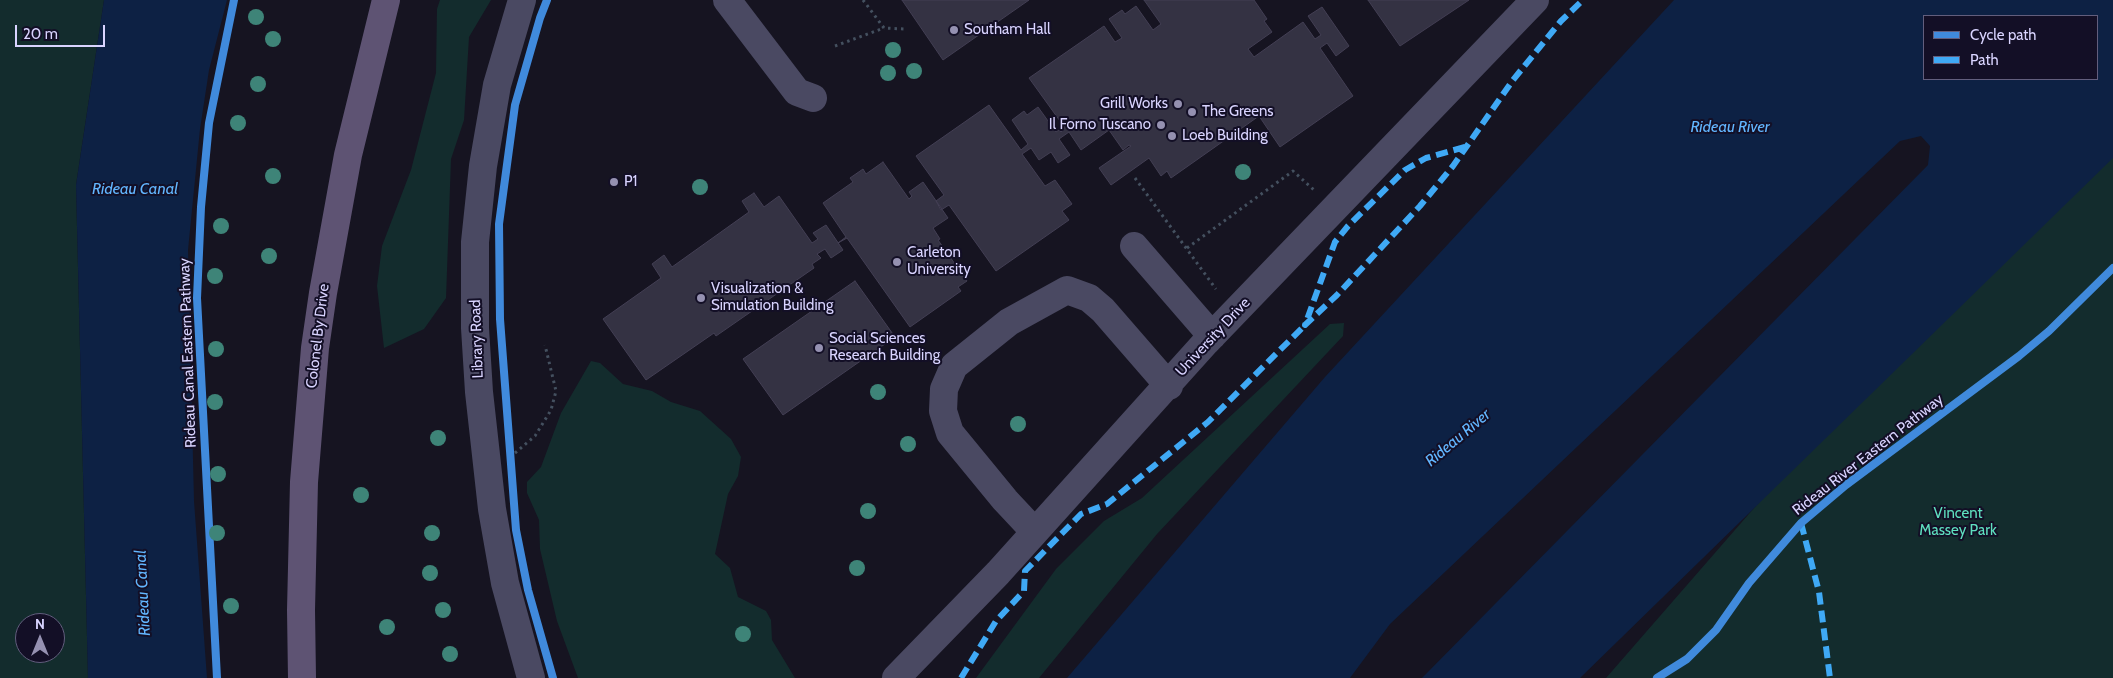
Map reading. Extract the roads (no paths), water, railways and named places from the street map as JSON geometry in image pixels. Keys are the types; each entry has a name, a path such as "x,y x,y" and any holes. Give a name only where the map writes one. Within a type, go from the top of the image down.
{"main road":[{"name":"Colonel By Drive","path":"302,678 304,482 315,348 322,293 348,155 386,0"}],"street":[{"name":"Library Road","path":"522,0 497,85 482,166 475,242 475,328 480,408 492,508 505,583 530,678"},
{"path":"727,0 798,92 813,98"},
{"name":"University Drive","path":"896,678 998,574 1034,531 1169,386 1212,336 1535,0"},
{"path":"1134,246 1212,336"},
{"path":"1034,531 1005,500 950,432 942,411 944,389 954,366 1009,322 1067,290 1089,298 1102,310 1169,386"}],"water":[{"name":"Rideau Canal","path":"104,0 227,0 209,70 200,129 188,250 194,501 207,678 88,678 76,185"},
{"name":"Rideau River","path":"1674,0 2113,0 2113,158 1580,678 1422,678 1928,165 1930,146 1921,136 1900,141 1390,624 1350,678 1067,678 1325,377"}],"place":[{"name":"Southam Hall","path":"954,30"},
{"name":"Grill Works","path":"1178,104"},
{"name":"The Greens","path":"1192,112"},
{"name":"Il Forno Tuscano","path":"1161,125"},
{"name":"Loeb Building","path":"1172,136"},
{"name":"P1","path":"614,182"},
{"name":"Carleton University","path":"897,262"},
{"name":"Visualization & Simulation Building","path":"701,298"},
{"name":"Social Sciences Research Building","path":"819,348"}],"park label":[{"name":"Vincent Massey Park","path":"1958,522"}]}
